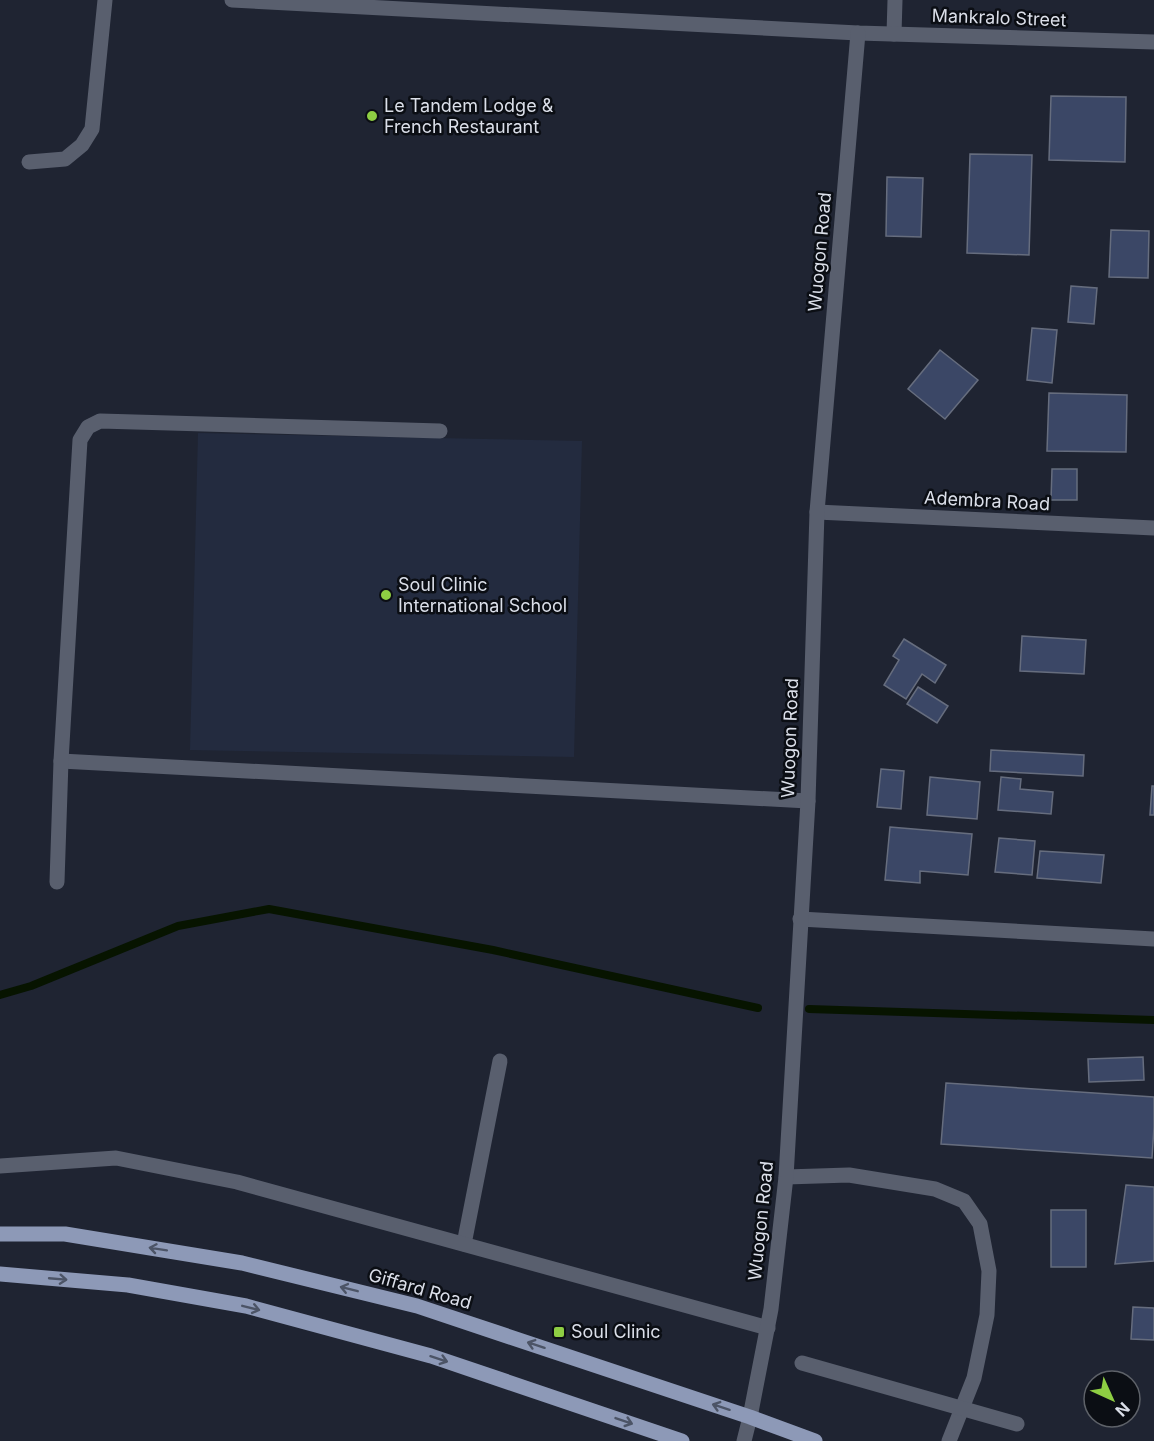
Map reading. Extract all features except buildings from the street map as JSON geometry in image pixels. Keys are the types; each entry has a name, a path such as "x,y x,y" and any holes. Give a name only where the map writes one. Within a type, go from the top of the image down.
{"main road":[{"name":"Giffard Road","path":"0,1234 65,1234 253,1266 417,1306 750,1417 815,1441"},
{"path":"0,1274 128,1285 246,1306 430,1356 681,1441"}],"street":[{"path":"29,162 65,159 82,146 92,129 105,0"},
{"name":"Mankralo Street","path":"232,0 858,33 1154,42"},
{"path":"894,34 895,0"},
{"name":"Wuogon Road","path":"744,1441 768,1328 786,1178 808,801 817,512 858,33"},
{"path":"57,882 61,761 80,440 88,427 100,421 440,430"},
{"name":"Adembra Road","path":"817,512 1154,528"},
{"path":"61,761 808,801"},
{"path":"800,920 1154,939"},
{"path":"464,1244 500,1061"},
{"path":"0,1166 116,1158 237,1182 768,1328"},
{"path":"786,1178 849,1175 935,1189 963,1201 980,1224 989,1271 987,1315 974,1378 949,1441"},
{"path":"802,1363 1017,1424"}],"shaded area":[{"name":"Soul Clinic International School","path":"198,433 582,441 574,757 190,750"}],"waterway":[{"path":"0,995 31,986 178,926 269,909 493,950 758,1008"},
{"path":"809,1009 1154,1020"}],"place":[{"name":"Le Tandem Lodge & French Restaurant","path":"372,116"},
{"name":"Soul Clinic International School","path":"386,595"},
{"name":"Soul Clinic","path":"559,1332"}]}
